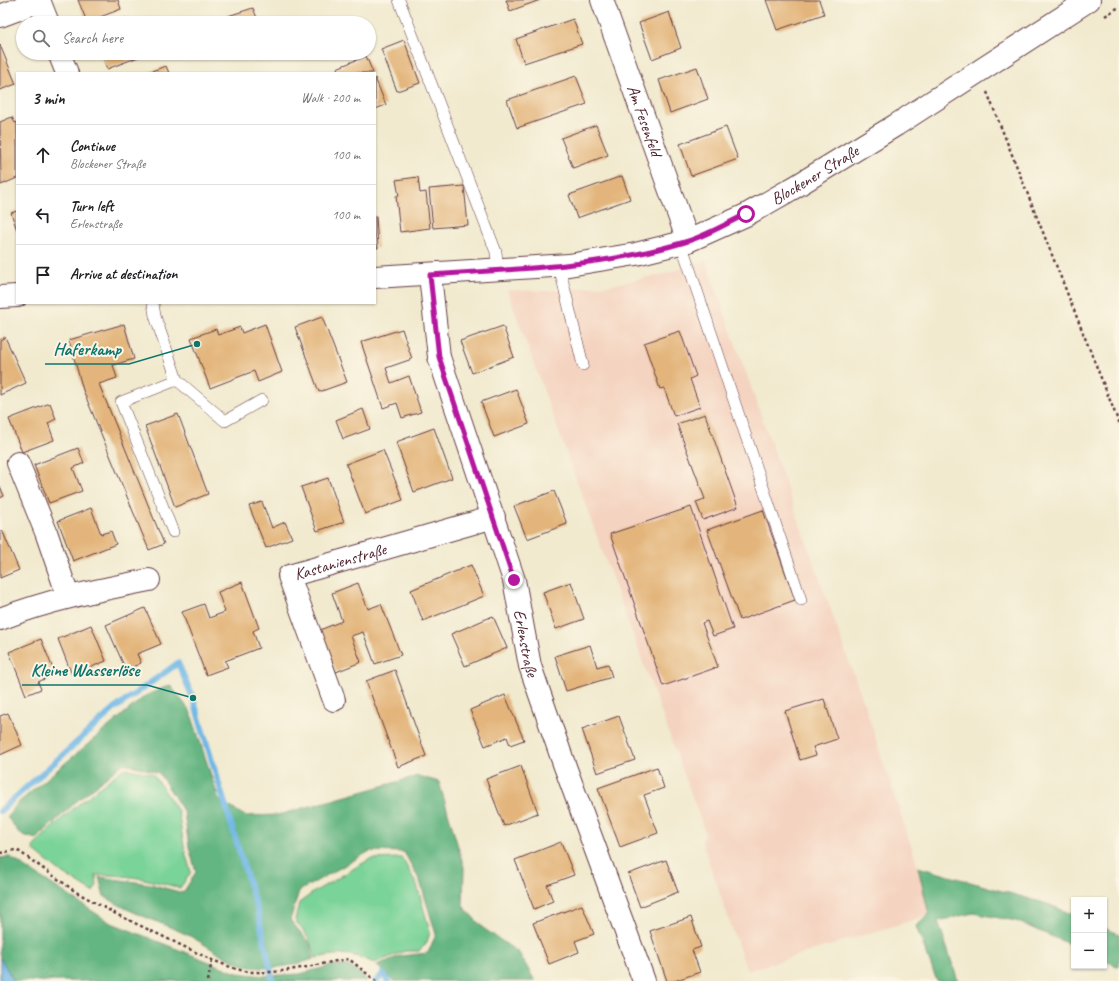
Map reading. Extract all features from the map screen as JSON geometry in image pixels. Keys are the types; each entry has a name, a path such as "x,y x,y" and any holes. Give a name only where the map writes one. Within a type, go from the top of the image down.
{"street":[{"path":"0,16 40,0 46,16"},
{"name":"Am Fesenfeld","path":"602,0 684,242"},
{"name":"Blockener Straße","path":"376,277 430,275 559,266 636,254 684,242 746,214 795,187 979,71 1088,0"},
{"path":"62,60 67,72"},
{"name":"Erlenstraße","path":"430,275 439,357 514,580 530,666 563,761 644,981"},
{"path":"0,297 16,296"},
{"path":"18,463 46,532 68,596"},
{"name":"Kastanienstraße","path":"334,700 289,576 494,517"},
{"path":"0,619 68,596 149,580"}],"lane":[{"path":"399,0 496,252 498,270"},
{"path":"684,242 801,600"},
{"path":"559,266 583,365"},
{"path":"153,304 155,316 177,380 225,421 262,400"},
{"path":"173,532 121,402 177,380"}],"path":[{"path":"979,71 1119,423"},
{"path":"0,853 15,850 20,852 76,892 212,960 243,970 276,972 303,969 321,963 349,959 376,981"},
{"path":"208,981 212,960"}],"shaded area":[{"path":"706,261 864,703 918,867 929,915 747,971 702,842 705,832 507,290 546,291 611,285 663,274"}],"green space":[{"path":"170,685 190,711 219,800 245,816 279,815 418,776 439,782 464,867 463,906 483,928 519,953 535,981 393,981 377,965 400,956 428,953 436,934 420,881 404,852 370,851 299,891 290,920 311,945 313,959 283,966 260,968 236,962 190,936 135,913 114,902 104,896 99,877 150,884 183,893 196,872 189,847 184,812 159,773 124,763 77,801 36,839 20,834 7,817 18,803 145,696"},
{"path":"124,768 153,774 178,811 185,852 191,872 180,888 138,878 117,875 96,875 97,885 93,892 59,871 34,851 33,847 43,836"},
{"path":"10,857 109,922 237,973 264,976 300,974 334,965 349,966 362,975 367,981 14,981 0,959 0,858"},
{"path":"402,858 417,885 430,932 427,942 419,951 405,951 374,963 346,954 316,958 309,939 295,920 299,903 314,892 370,859"},
{"path":"918,867 1047,904 1071,914 1071,945 1016,921 973,913 938,921 958,981 937,981 916,926 929,915"},
{"path":"1107,929 1119,934 1119,967 1107,961"}],"water":[{"path":"1,959 14,981 0,981"}],"building":[{"path":"78,0 118,0 121,9 103,16 85,16"},
{"path":"506,0 540,0 510,11"},
{"path":"766,0 819,0 824,14 777,30"},
{"path":"253,8 256,16 228,16"},
{"path":"669,12 681,48 652,59 639,23"},
{"path":"573,19 582,44 524,63 516,39"},
{"path":"404,40 420,83 397,91 381,49"},
{"path":"0,45 16,84 0,90"},
{"path":"104,60 131,60 107,69"},
{"path":"356,60 368,60 373,72 339,72 337,68"},
{"path":"166,66 169,72 149,72"},
{"path":"697,67 708,99 670,113 659,80"},
{"path":"576,76 587,104 517,128 507,100"},
{"path":"376,80 386,105 376,109"},
{"path":"12,117 16,122 16,178 1,185 0,122"},
{"path":"596,125 608,155 573,168 561,138"},
{"path":"726,127 738,159 691,176 680,144"},
{"path":"622,176 630,199 577,218 569,195"},
{"path":"418,177 420,193 426,192 430,228 400,232 396,196 399,196 396,180"},
{"path":"464,186 468,225 433,228 429,189"},
{"path":"16,211 16,227 11,213"},
{"path":"376,216 378,248 376,248"},
{"path":"322,317 347,382 319,392 295,327"},
{"path":"124,324 134,359 113,365 117,378 99,384 164,544 149,550 83,390 69,340"},
{"path":"265,324 282,372 258,382 254,371 210,388 191,338 216,329 218,335 240,327 242,333"},
{"path":"503,326 514,357 472,373 460,341"},
{"path":"402,329 412,359 386,368 391,383 409,376 421,412 402,418 397,403 383,408 361,342"},
{"path":"680,331 696,376 690,379 700,407 674,416 664,388 660,389 644,343"},
{"path":"5,337 26,383 0,395 0,340"},
{"path":"516,389 529,424 494,437 481,402"},
{"path":"50,403 56,419 48,423 54,440 22,452 9,419"},
{"path":"363,409 370,429 343,439 336,420"},
{"path":"178,414 208,494 175,507 145,426"},
{"path":"705,414 738,507 703,520 696,502 705,499 677,424"},
{"path":"434,428 452,478 414,492 396,442"},
{"path":"78,448 84,463 73,468 82,491 49,503 34,465"},
{"path":"383,450 403,500 365,514 346,464"},
{"path":"328,478 344,522 317,531 301,487"},
{"path":"0,486 4,496 0,498"},
{"path":"554,491 567,524 527,539 514,506"},
{"path":"262,502 272,528 285,522 292,538 266,548 249,506"},
{"path":"691,507 733,629 713,636 707,621 702,623 718,667 663,686 610,534"},
{"path":"91,508 101,534 111,531 116,544 73,561 58,521"},
{"path":"763,510 795,600 740,620 707,530"},
{"path":"2,530 19,570 0,578 0,531"},
{"path":"471,565 484,596 423,621 411,590"},
{"path":"242,582 259,628 253,631 259,648 225,661 228,667 206,675 182,612 204,604 209,618 225,612 218,592"},
{"path":"571,582 584,619 556,629 543,592"},
{"path":"358,583 368,609 381,604 401,655 375,664 363,632 351,636 361,662 336,672 320,630 342,621 332,593"},
{"path":"145,608 161,644 137,654 141,663 126,670 106,625"},
{"path":"493,616 507,648 465,666 451,634"},
{"path":"91,625 106,661 72,675 58,639"},
{"path":"41,639 55,674 38,682 41,689 26,695 9,652"},
{"path":"590,645 597,667 608,664 612,677 566,691 555,656"},
{"path":"395,670 426,756 398,767 366,681"},
{"path":"505,695 524,740 510,745 507,737 485,746 470,710"},
{"path":"824,699 837,739 813,747 816,755 800,760 785,711"},
{"path":"8,713 22,745 0,755 0,716"},
{"path":"619,716 635,760 597,773 582,729"},
{"path":"521,766 538,813 504,826 486,779"},
{"path":"657,767 664,788 644,795 658,833 620,847 598,788"},
{"path":"561,842 574,875 547,885 553,901 534,909 515,860"},
{"path":"666,860 678,892 640,907 628,874"},
{"path":"582,905 594,934 575,941 579,952 549,964 533,923"},
{"path":"691,917 701,947 692,950 700,972 674,981 667,981 650,931"}],"waterway":[{"path":"0,811 114,709 178,663 193,698 258,913 273,981"},
{"path":"376,981 383,974 388,981"}],"place":[{"name":"Haferkamp","path":"197,344"},
{"name":"Kleine Wasserlöse","path":"193,698"}],"route":[{"path":"514,580 439,357 430,275 569,265 636,254 688,242 746,214"}]}
